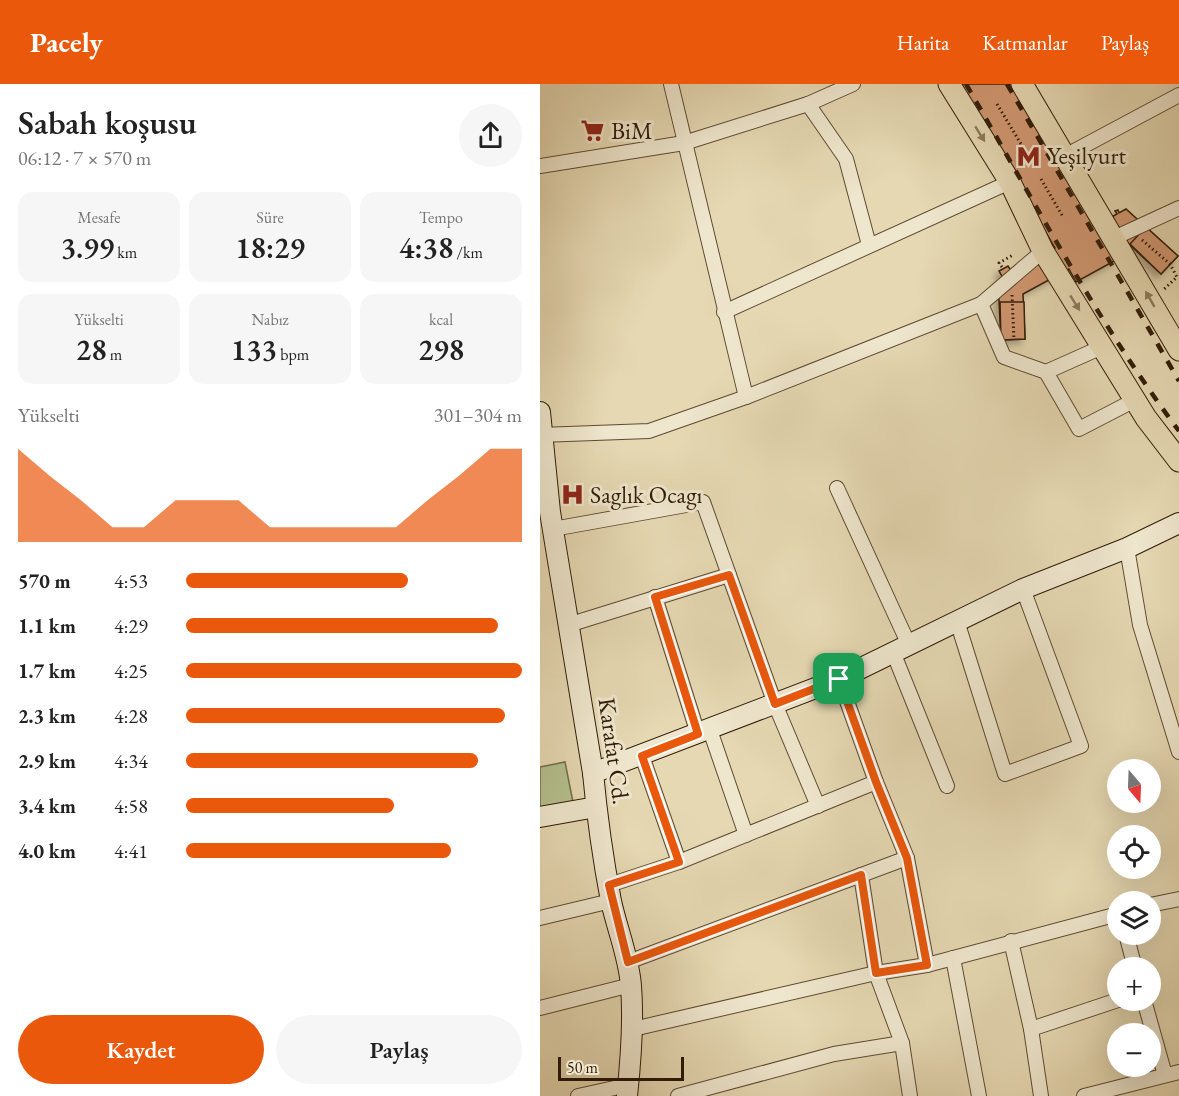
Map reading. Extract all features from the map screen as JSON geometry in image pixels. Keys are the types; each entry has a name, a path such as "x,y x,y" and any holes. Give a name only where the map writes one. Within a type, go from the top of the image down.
{"main road":[{"path":"949,84 1010,182 1043,251 1135,400 1179,461"},
{"path":"1022,84 1179,350"},
{"name":"Karafat Cd.","path":"540,412 548,518 593,773 610,893 628,962 633,1029 628,1091"},
{"path":"593,773 839,679 1023,589 1127,548 1179,523"},
{"path":"540,817 596,807"}],"street":[{"path":"671,84 746,397"},
{"path":"540,166 684,143 808,105 827,90 852,84"},
{"path":"1065,156 1179,95"},
{"path":"808,105 846,159 869,245"},
{"path":"724,312 1010,182"},
{"path":"1114,238 1179,208"},
{"path":"541,435 649,431 746,397 981,304 1043,251"},
{"path":"981,304 1004,357 1046,372 1080,429 1135,400"},
{"path":"1046,372 1102,347"},
{"path":"837,488 901,648 947,786"},
{"path":"548,518 703,502 775,704 818,806"},
{"path":"1127,548 1140,625 1179,752"},
{"path":"568,625 729,575"},
{"path":"957,621 1005,774 1081,746 1023,589"},
{"path":"655,597 704,732 746,835"},
{"path":"839,679 876,782 907,858 927,965"},
{"path":"642,756 679,862"},
{"path":"540,918 610,893 679,862 876,782"},
{"path":"628,962 907,858"},
{"path":"861,875 876,973 902,1043 910,1096"},
{"path":"1161,902 1179,898"},
{"path":"633,1029 876,973 927,965 1107,917"},
{"path":"1011,941 1031,1029 1041,1096"},
{"path":"953,958 979,1096"},
{"path":"540,1008 631,986"},
{"path":"1031,1029 1107,1004"},
{"path":"1084,1096 1172,1074 1148,1011"},
{"path":"678,1096 834,1054 902,1043"},
{"path":"578,1096 628,1091"}],"path":[{"path":"998,104 1024,149"},
{"path":"1041,179 1063,217"},
{"path":"1136,234 1170,264 1178,277 1150,301"},
{"path":"1012,293 1014,340"}],"green space":[{"path":"565,762 573,802 540,807 540,767"}],"building":[{"path":"959,84 1013,84 1094,227 1117,214 1115,211 1118,210 1119,213 1126,209 1178,256 1161,274 1118,234 1116,260 1076,282 1069,269 1023,294 1025,339 1001,340 998,281 1003,278 999,271 1008,266 1013,274 1055,248"},
{"path":"1146,227 1178,256 1161,274 1130,244"},
{"path":"1000,302 1024,302 1025,339 1001,340"}],"railway":[{"path":"966,84 1094,305 1149,390 1179,431"},
{"path":"1007,84 1179,381"}],"place":[{"name":"BiM","path":"593,131"},
{"name":"Yeşilyurt","path":"1029,156"},
{"name":"Saglık Ocagı","path":"572,495"}],"route":[{"path":"729,575 775,704 839,679 876,782 907,858 927,965 876,973 861,875 628,962 611,902 609,885 679,862 642,756 698,734 655,597 729,575"}]}
